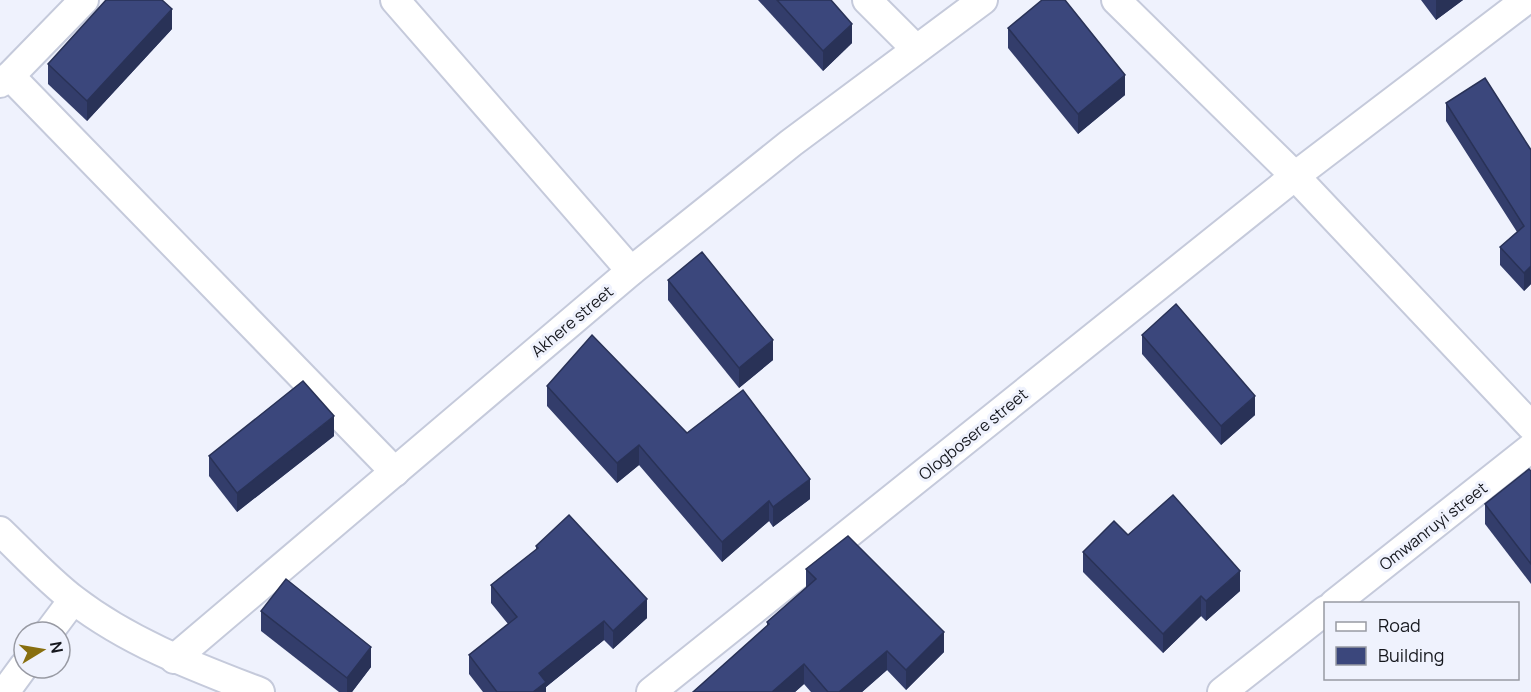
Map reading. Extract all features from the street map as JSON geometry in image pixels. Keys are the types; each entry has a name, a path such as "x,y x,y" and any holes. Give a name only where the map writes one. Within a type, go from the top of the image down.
{"street":[{"path":"84,0 5,79 395,472"},
{"path":"395,0 631,271"},
{"path":"867,0 916,50"},
{"name":"Akhere street","path":"174,659 631,271 790,143 983,0"},
{"path":"1116,0 1295,176 1531,426"},
{"name":"Ologbosere street","path":"651,692 1295,176 1526,0"},
{"name":"Omwanruyi street","path":"1335,602 1531,448"},
{"path":"0,531 73,600 124,633 174,659 260,692"},
{"path":"58,620 73,600"},
{"path":"1222,692 1324,612"},
{"path":"4,692 13,680"}],"building":[{"path":"106,0 162,0 172,9 87,101 48,64"},
{"path":"777,0 831,0 852,24 823,51"},
{"path":"1042,0 1065,0 1125,75 1078,114 1008,28"},
{"path":"1485,78 1531,150 1531,266 1524,273 1500,247 1524,226 1446,103"},
{"path":"702,252 773,340 739,368 668,280"},
{"path":"1176,304 1255,396 1221,426 1142,335"},
{"path":"592,335 687,433 743,390 810,479 773,507 769,501 722,542 639,445 617,463 547,386"},
{"path":"303,381 334,416 237,493 209,456"},
{"path":"1529,469 1531,471 1531,564 1485,504"},
{"path":"1173,495 1240,571 1206,601 1201,596 1163,634 1083,552 1114,521 1128,535"},
{"path":"569,515 647,599 613,631 604,621 539,673 546,682 533,692 497,692 469,655 517,617 491,585 538,548 536,546"},
{"path":"848,536 944,632 906,670 887,651 839,692 828,692 804,664 772,692 693,692 816,579 806,569"},
{"path":"286,579 371,647 347,678 261,611"}]}
